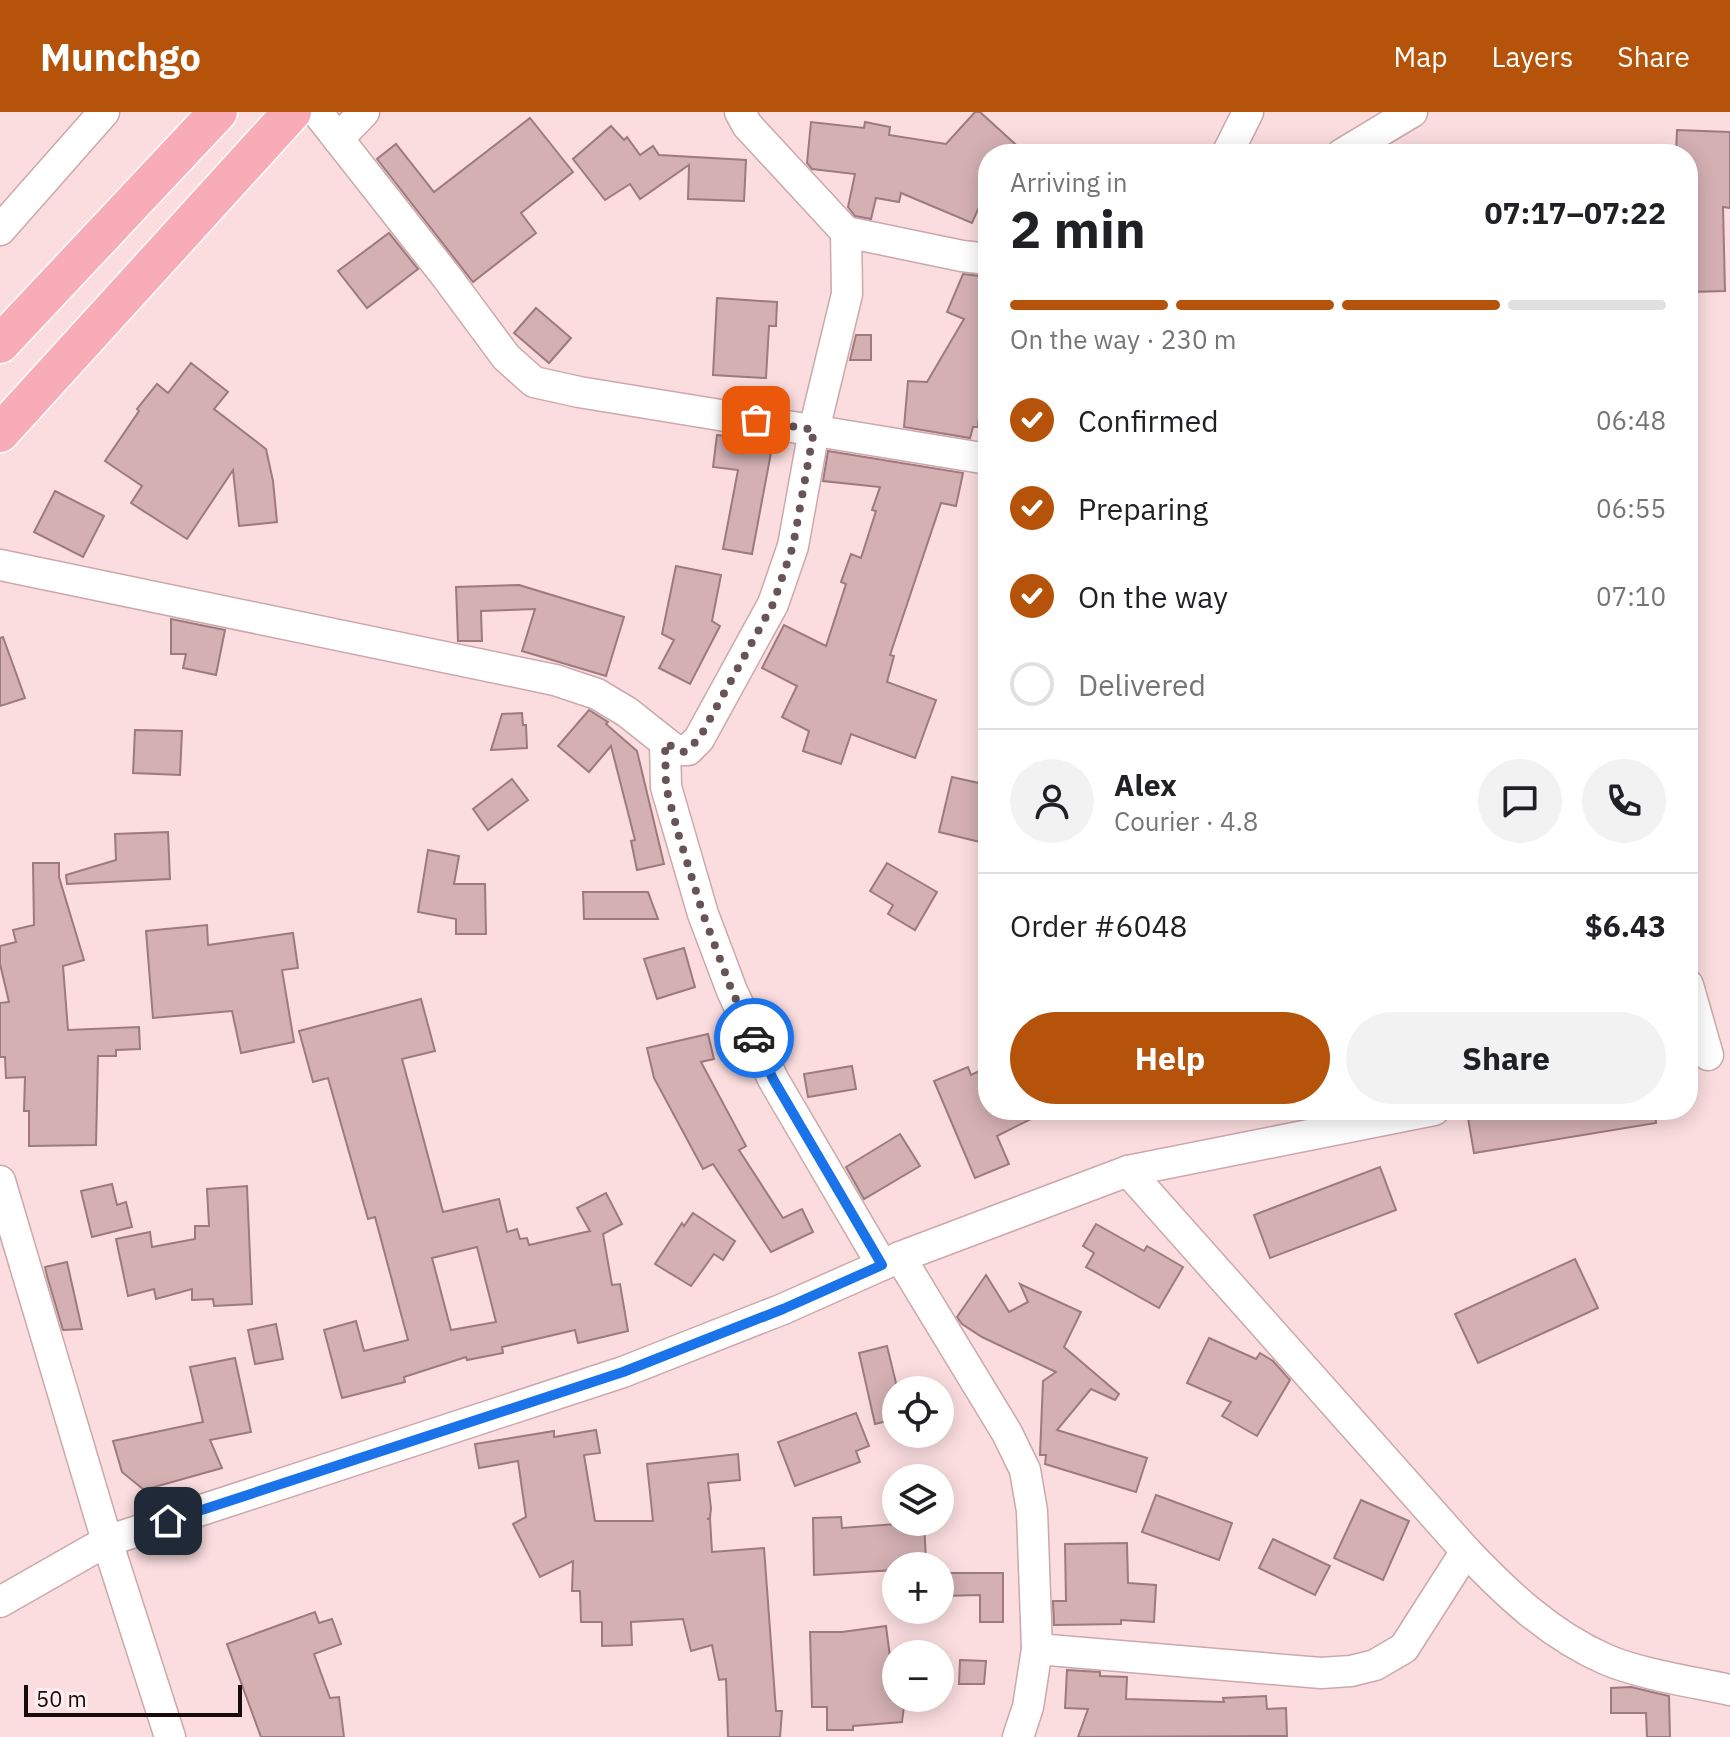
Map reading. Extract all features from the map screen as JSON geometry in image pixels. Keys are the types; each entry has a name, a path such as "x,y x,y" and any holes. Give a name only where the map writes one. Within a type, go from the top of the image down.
{"main road":[{"path":"0,344 218,112"},
{"path":"0,433 292,112"}],"street":[{"path":"0,230 104,112"},
{"path":"317,112 506,357 534,382 978,457"},
{"path":"338,139 364,112"},
{"path":"740,112 747,125 846,232 978,258"},
{"path":"1232,144 1248,112"},
{"path":"1359,144 1412,112"},
{"path":"0,565 555,680 597,694 627,712 665,743 684,752 699,739 773,604 793,546 814,430 847,294 846,232"},
{"path":"665,743 666,787 703,914 732,991 773,1079 1007,1433 1025,1470 1032,1511 1037,1649 1028,1707 1018,1737"},
{"path":"1698,1018 1709,1055"},
{"path":"0,1602 107,1541 623,1372 783,1309 891,1261 1128,1171 1384,1120"},
{"path":"1128,1171 1466,1551 1531,1613 1576,1645 1608,1661 1730,1690"},
{"path":"0,1181 107,1541 170,1737"},
{"path":"1037,1649 1321,1673 1351,1671 1375,1665 1404,1648 1466,1551"}],"building":[{"path":"975,112 980,112 1015,144 978,144 978,210 972,223 901,193 899,202 876,198 871,219 855,216 848,207 855,174 812,169 807,163 811,122 864,128 865,122 890,127 889,135 946,144"},
{"path":"530,118 573,172 521,213 536,233 473,282 377,159 396,144 434,192"},
{"path":"611,126 624,140 627,137 640,155 653,146 659,155 746,160 744,201 688,199 689,165 640,199 630,184 605,200 573,159"},
{"path":"1677,130 1730,132 1730,208 1723,207 1725,291 1698,292 1698,144 1676,144"},
{"path":"389,233 418,269 367,308 338,271"},
{"path":"963,274 978,276 978,427 973,427 970,438 904,427 908,381 927,382 964,319 947,312"},
{"path":"717,298 777,302 776,326 769,326 766,378 713,375"},
{"path":"536,308 571,338 549,363 514,333"},
{"path":"856,335 871,335 871,360 850,360"},
{"path":"191,363 228,392 214,409 266,449 277,522 239,526 233,470 187,539 131,503 142,486 105,461 139,411 137,409 157,384 168,393"},
{"path":"717,435 773,442 752,554 723,549 738,470 713,467"},
{"path":"828,451 963,473 956,506 941,503 890,655 894,656 887,682 936,700 915,758 851,734 841,764 803,751 809,731 782,717 797,686 762,668 784,625 826,646 846,584 841,582 851,554 861,558 876,511 872,510 880,487 823,481"},
{"path":"55,491 104,516 83,557 34,532"},
{"path":"676,566 721,575 712,621 720,626 690,684 659,668 674,640 662,634"},
{"path":"519,585 624,617 606,676 522,651 535,609 481,611 482,641 458,641 456,587"},
{"path":"171,619 225,630 216,675 183,668 186,654 171,654"},
{"path":"3,637 25,698 0,706 0,638"},
{"path":"589,710 608,722 606,724 637,751 664,864 637,870 631,841 635,840 611,746 589,772 558,746"},
{"path":"522,713 527,748 491,750 502,714"},
{"path":"135,730 182,731 180,775 133,773"},
{"path":"952,777 978,783 978,842 939,832"},
{"path":"512,779 528,800 488,830 473,809"},
{"path":"168,832 170,879 67,884 66,875 116,860 115,834"},
{"path":"428,850 459,856 454,884 485,884 486,934 456,934 456,919 418,912"},
{"path":"33,863 59,863 59,877 84,960 63,966 68,1030 139,1027 140,1049 116,1050 116,1056 98,1056 96,1145 29,1146 29,1111 24,1111 25,1077 6,1078 5,1057 0,1057 0,1003 9,1002 0,964 0,946 16,942 13,930 34,925"},
{"path":"887,863 937,892 915,930 888,914 893,905 870,891"},
{"path":"583,892 648,892 658,919 584,919"},
{"path":"207,925 208,945 293,933 298,968 282,970 294,1042 241,1053 232,1011 153,1018 146,931"},
{"path":"684,948 695,987 657,999 644,959"},
{"path":"421,999 435,1051 402,1059 443,1212 499,1199 507,1232 517,1229 520,1239 527,1238 529,1245 590,1231 577,1208 606,1193 622,1224 603,1234 612,1285 620,1284 628,1331 578,1343 575,1330 502,1347 503,1353 467,1360 466,1357 404,1377 405,1382 342,1398 324,1330 356,1321 364,1351 408,1340 375,1217 368,1219 328,1078 313,1082 299,1031","holes":["477,1247 496,1322 451,1330 432,1258"]},
{"path":"708,1034 714,1059 701,1062 746,1146 739,1150 783,1218 802,1209 813,1232 771,1252 713,1164 703,1169 654,1078 647,1048"},
{"path":"852,1066 856,1089 808,1097 804,1074"},
{"path":"968,1067 971,1075 978,1072 978,1120 1029,1120 997,1136 1009,1164 975,1178 934,1081"},
{"path":"1468,1120 1656,1120 1656,1123 1474,1153"},
{"path":"900,1134 920,1166 864,1199 846,1167"},
{"path":"1380,1167 1396,1210 1270,1258 1254,1215"},
{"path":"112,1184 117,1205 126,1202 132,1227 92,1237 81,1191"},
{"path":"247,1186 252,1304 214,1306 213,1299 192,1300 192,1289 156,1299 154,1289 128,1296 116,1239 150,1232 152,1247 195,1239 195,1226 209,1226 207,1189"},
{"path":"693,1213 735,1241 723,1260 714,1254 691,1286 655,1264 682,1223 684,1226"},
{"path":"1096,1224 1144,1251 1147,1246 1183,1267 1159,1308 1086,1267 1094,1253 1083,1246"},
{"path":"1575,1259 1598,1308 1478,1363 1455,1314"},
{"path":"67,1262 82,1329 63,1330 47,1276 45,1267"},
{"path":"986,1275 1009,1312 1028,1302 1020,1284 1081,1312 1064,1347 1119,1394 1115,1400 1091,1389 1057,1430 1147,1458 1136,1492 1045,1464 1046,1455 1040,1455 1043,1381 1056,1372 982,1337 957,1317"},
{"path":"276,1324 283,1359 255,1364 248,1330"},
{"path":"1209,1338 1256,1359 1260,1353 1273,1361 1290,1380 1257,1436 1222,1416 1231,1402 1187,1383"},
{"path":"887,1346 894,1376 882,1376 882,1422 875,1424 859,1353"},
{"path":"235,1358 251,1432 210,1440 222,1468 144,1490 122,1472 113,1441 203,1422 190,1367"},
{"path":"856,1413 869,1446 856,1451 860,1462 795,1486 778,1442"},
{"path":"596,1430 600,1453 584,1455 595,1521 653,1521 647,1464 738,1454 740,1480 708,1483 711,1508 710,1518 707,1519 710,1519 712,1552 764,1548 776,1711 782,1711 780,1737 728,1737 726,1679 719,1680 712,1645 691,1651 683,1619 631,1622 632,1645 602,1646 602,1622 581,1622 580,1591 572,1591 573,1561 540,1577 513,1524 526,1517 518,1461 479,1468 475,1444 554,1431 554,1437"},
{"path":"1156,1495 1232,1523 1219,1560 1142,1532"},
{"path":"1361,1500 1409,1521 1383,1580 1334,1558"},
{"path":"841,1517 842,1528 882,1525 882,1536 925,1536 926,1552 882,1552 882,1571 814,1575 813,1518"},
{"path":"1273,1539 1330,1566 1315,1595 1259,1568"},
{"path":"1127,1543 1128,1583 1156,1585 1154,1622 1121,1620 1121,1624 1054,1625 1053,1601 1066,1601 1065,1544"},
{"path":"954,1573 1003,1573 1003,1622 980,1622 980,1595 954,1596"},
{"path":"315,1612 319,1623 332,1619 341,1644 314,1654 330,1698 339,1697 344,1737 261,1737 227,1644"},
{"path":"886,1626 888,1640 882,1640 882,1712 903,1712 902,1722 853,1726 853,1730 827,1730 827,1707 812,1707 810,1632 842,1632"},
{"path":"960,1660 986,1661 984,1684 959,1684"},
{"path":"1067,1670 1127,1677 1126,1699 1224,1702 1223,1698 1266,1696 1267,1709 1286,1708 1287,1736 1078,1737 1088,1709 1065,1708"},
{"path":"1631,1687 1669,1696 1670,1737 1647,1737 1646,1713 1611,1713 1611,1688"}],"way so far":[{"path":"754,1038 732,991 703,914 678,833 666,787 665,743 684,752 699,739 773,604 793,546 814,430 756,420"}],"route":[{"path":"168,1521 623,1372 783,1309 882,1265 773,1079 754,1038"}]}
